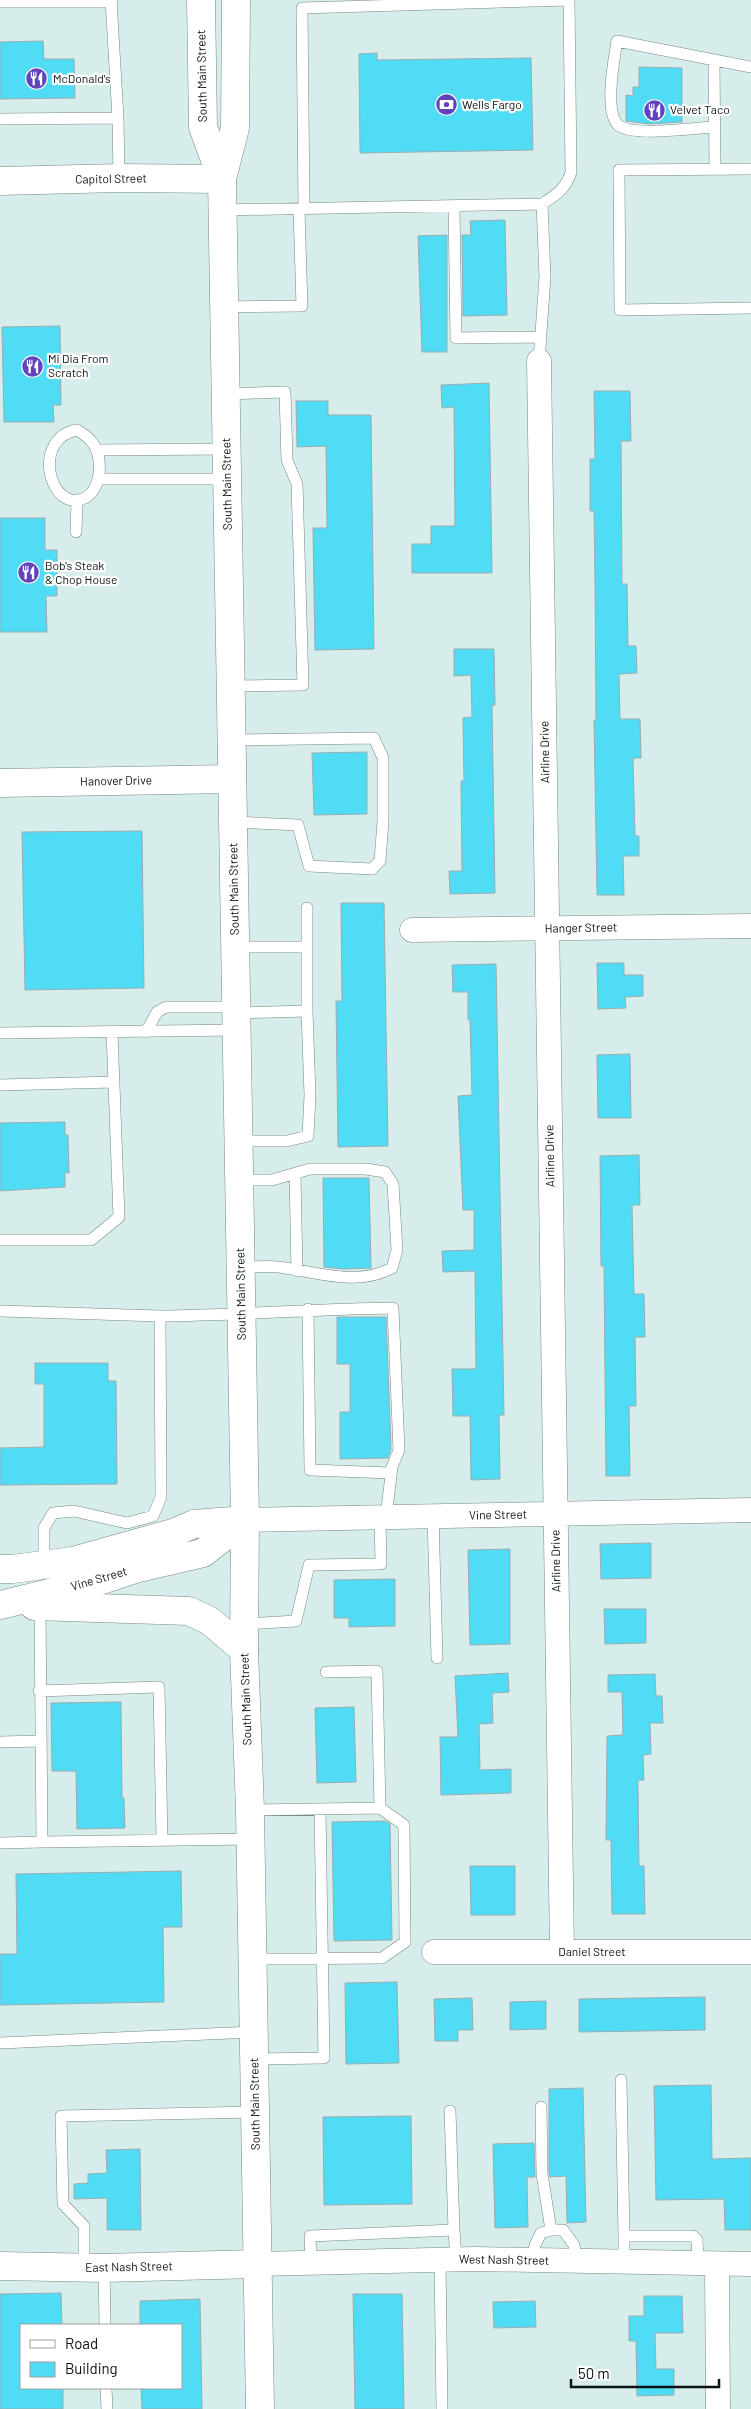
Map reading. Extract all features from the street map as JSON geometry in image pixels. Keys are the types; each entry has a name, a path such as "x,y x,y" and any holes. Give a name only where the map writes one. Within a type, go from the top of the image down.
{"main road":[{"name":"South Main Street","path":"200,1 203,127 222,179"},
{"name":"South Main Street","path":"237,1 235,128 222,179 222,210 242,1315 245,1520 244,1637 251,1838 260,2409"},
{"name":"Capitol Street","path":"0,181 119,178 222,179"},
{"name":"Hanover Drive","path":"0,783 232,779"},
{"name":"Vine Street","path":"0,1569 44,1565 113,1551 173,1533 194,1524 245,1520"},
{"name":"Vine Street","path":"1,1605 102,1580 138,1568 202,1553 245,1520"},
{"name":"Vine Street","path":"1,1605 189,1611 244,1637"},
{"name":"East Nash Street","path":"0,2266 94,2267 258,2264"}],"street":[{"name":"Airline Drive","path":"539,361 562,1952"},
{"name":"Hanger Street","path":"412,930 751,926"},
{"name":"Vine Street","path":"245,1520 751,1510"},
{"name":"Daniel Street","path":"434,1952 751,1952"},
{"name":"West Nash Street","path":"258,2264 448,2260 751,2264"},
{"path":"707,2264 718,2409"}],"lane":[{"path":"222,210 302,209 542,204 558,194 568,182 571,172 569,0 302,8 302,209 302,306 224,307"},
{"path":"0,2 111,1 118,118 119,178"},
{"path":"714,127 633,131 619,125 613,116 611,72 616,41 751,67"},
{"path":"714,60 715,169"},
{"path":"0,119 118,118"},
{"path":"751,169 619,170 620,310 751,308"},
{"path":"539,361 545,277 542,204"},
{"path":"454,206 456,338 541,337"},
{"path":"225,394 285,392 287,460 297,484 303,685 230,686"},
{"path":"77,430 86,435 96,450 100,464 98,479 90,493 77,501 64,496 54,485 50,464 54,444 64,434 77,430"},
{"path":"96,450 226,449"},
{"path":"98,479 227,479"},
{"path":"76,532 77,501"},
{"path":"232,740 374,738 383,758 383,821 380,861 372,869 309,866 298,825 233,822"},
{"path":"238,1142 287,1141 308,1136 310,1095 307,1011 307,908"},
{"path":"235,947 307,946"},
{"path":"146,1032 157,1012 166,1007 236,1017"},
{"path":"0,1033 146,1032 236,1017 307,1011"},
{"path":"0,1240 91,1240 119,1217 112,1032"},
{"path":"0,1085 114,1082"},
{"path":"239,1180 272,1180 310,1169 366,1169 385,1172 393,1184 397,1250 392,1268 377,1276 340,1277 277,1267 241,1267"},
{"path":"295,1174 297,1271"},
{"path":"0,1311 160,1316 242,1315 308,1309 393,1308 399,1450 391,1472 383,1517 381,1564 310,1565 296,1621 244,1637"},
{"path":"308,1309 310,1470 391,1472"},
{"path":"44,1565 44,1528 52,1513 74,1511 126,1523 153,1516 162,1497 160,1316"},
{"path":"433,1516 437,1658"},
{"path":"40,1606 39,1691 42,1842"},
{"path":"326,1672 376,1671 380,1808"},
{"path":"39,1691 159,1687 162,1840"},
{"path":"0,1742 40,1741"},
{"path":"250,1810 380,1808 404,1825 405,1942 382,1958 253,1960"},
{"path":"254,2059 324,2058 324,1959 320,1809"},
{"path":"0,1843 251,1838"},
{"path":"0,2043 254,2032"},
{"path":"621,2080 624,2262"},
{"path":"541,2107 542,2174 551,2230"},
{"path":"442,2409 448,2260 454,2230 450,2111"},
{"path":"105,2324 84,2226 63,2204 61,2116 255,2112"},
{"path":"311,2263 310,2236 454,2230"},
{"path":"533,2260 535,2245 541,2233 551,2230 563,2230 570,2236 574,2245 576,2261"},
{"path":"624,2236 693,2236 697,2240 707,2264"},
{"path":"106,2389 107,2409"}],"building":[{"name":"McDonald's","path":"43,41 44,59 74,59 75,98 0,99 0,42"},
{"name":"Wells Fargo","path":"377,53 377,60 531,58 533,150 360,153 359,54"},
{"name":"Velvet Taco","path":"639,67 682,68 682,122 649,124 626,121 626,95 633,96 633,87 639,87"},
{"path":"505,220 507,315 463,316 462,235 471,235 470,221"},
{"path":"447,235 447,352 422,352 418,236"},
{"name":"Mi Dia From Scratch","path":"60,326 61,405 53,405 54,422 4,422 2,327"},
{"path":"489,383 492,573 412,573 412,544 431,544 431,526 455,526 454,407 442,408 441,385"},
{"path":"594,391 630,391 631,441 621,441 622,584 627,584 628,646 636,646 637,673 619,674 620,719 640,719 641,758 633,758 635,836 639,836 639,856 623,856 624,895 597,895 594,720 596,720 594,511 590,511 590,459 595,459"},
{"path":"296,401 328,401 328,415 371,415 374,649 315,650 313,528 327,528 326,446 297,447"},
{"name":"Bob's Steak & Chop House","path":"0,518 45,518 45,550 57,550 57,596 46,596 47,632 0,632"},
{"path":"454,649 494,649 495,705 492,705 495,893 450,894 449,871 462,871 461,781 464,781 463,718 472,717 471,675 454,676"},
{"path":"367,752 367,814 314,815 312,753"},
{"path":"142,831 144,988 25,990 22,832"},
{"path":"341,903 384,903 388,1146 338,1147 336,1001 342,1001"},
{"path":"597,963 624,963 624,975 643,975 643,996 625,997 626,1008 598,1009"},
{"path":"496,964 504,1415 499,1415 500,1479 471,1480 470,1416 453,1416 452,1369 476,1369 475,1271 443,1272 442,1251 474,1250 474,1210 463,1210 458,1096 472,1095 468,992 453,992 452,965"},
{"path":"630,1054 631,1118 598,1118 597,1055"},
{"path":"65,1122 65,1135 68,1135 69,1173 65,1172 65,1187 0,1191 0,1123"},
{"path":"639,1155 640,1205 632,1205 634,1294 644,1294 645,1337 635,1337 636,1406 629,1406 630,1476 606,1476 604,1266 601,1266 600,1156"},
{"path":"323,1178 369,1178 371,1268 344,1269 324,1267"},
{"path":"337,1317 386,1317 391,1449 388,1458 340,1459 340,1412 350,1412 350,1364 337,1364"},
{"path":"35,1363 108,1363 108,1381 116,1381 117,1484 0,1485 0,1448 44,1447 44,1384 35,1384"},
{"path":"651,1543 651,1578 601,1579 600,1544"},
{"path":"510,1549 510,1644 470,1645 468,1550"},
{"path":"395,1579 395,1626 349,1627 349,1618 334,1618 334,1580"},
{"path":"604,1609 646,1609 646,1643 605,1644"},
{"path":"508,1673 509,1692 492,1693 493,1723 479,1724 480,1770 511,1769 511,1793 441,1795 440,1737 458,1737 455,1676"},
{"path":"655,1674 656,1696 662,1696 663,1723 650,1723 651,1754 643,1755 644,1780 638,1780 639,1866 644,1866 645,1914 612,1914 611,1840 606,1840 607,1736 623,1735 622,1692 608,1692 608,1675"},
{"path":"121,1702 122,1798 124,1798 125,1828 77,1829 76,1771 52,1771 51,1703"},
{"path":"354,1707 356,1782 317,1783 315,1708"},
{"path":"385,1821 390,1824 392,1940 334,1941 332,1822"},
{"path":"470,1866 515,1866 515,1915 471,1915"},
{"path":"181,1871 182,1927 163,1927 164,2002 0,2005 0,1954 17,1954 16,1874"},
{"path":"397,1982 399,2063 346,2064 345,1983"},
{"path":"705,1997 705,2030 579,2032 579,1999"},
{"path":"472,1998 473,2030 458,2030 458,2041 435,2041 434,1999"},
{"path":"546,2001 546,2029 510,2030 510,2002"},
{"path":"711,2085 712,2159 751,2158 751,2230 725,2230 724,2199 656,2200 654,2086"},
{"path":"583,2088 586,2222 567,2223 566,2176 550,2177 549,2173 549,2089"},
{"path":"411,2116 412,2204 324,2205 323,2117"},
{"path":"534,2143 535,2177 527,2177 528,2227 495,2228 493,2144"},
{"path":"140,2149 141,2230 107,2230 107,2198 74,2199 74,2184 88,2183 88,2174 107,2173 106,2150"},
{"path":"61,2293 62,2324 20,2324 20,2389 63,2389 63,2409 0,2409 0,2294"},
{"path":"353,2294 402,2294 404,2409 355,2409"},
{"path":"644,2296 682,2296 683,2333 655,2333 656,2369 674,2369 674,2395 637,2396 636,2341 629,2341 629,2316 644,2316"},
{"path":"200,2299 202,2409 142,2409 141,2389 182,2389 182,2324 140,2324 140,2301"},
{"path":"535,2301 536,2327 494,2328 493,2302"}],"place":[{"name":"McDonald's","path":"37,79"},
{"name":"Wells Fargo","path":"446,105"},
{"name":"Velvet Taco","path":"654,110"},
{"name":"Mi Dia From Scratch","path":"32,366"},
{"name":"Bob's Steak & Chop House","path":"29,573"}]}
